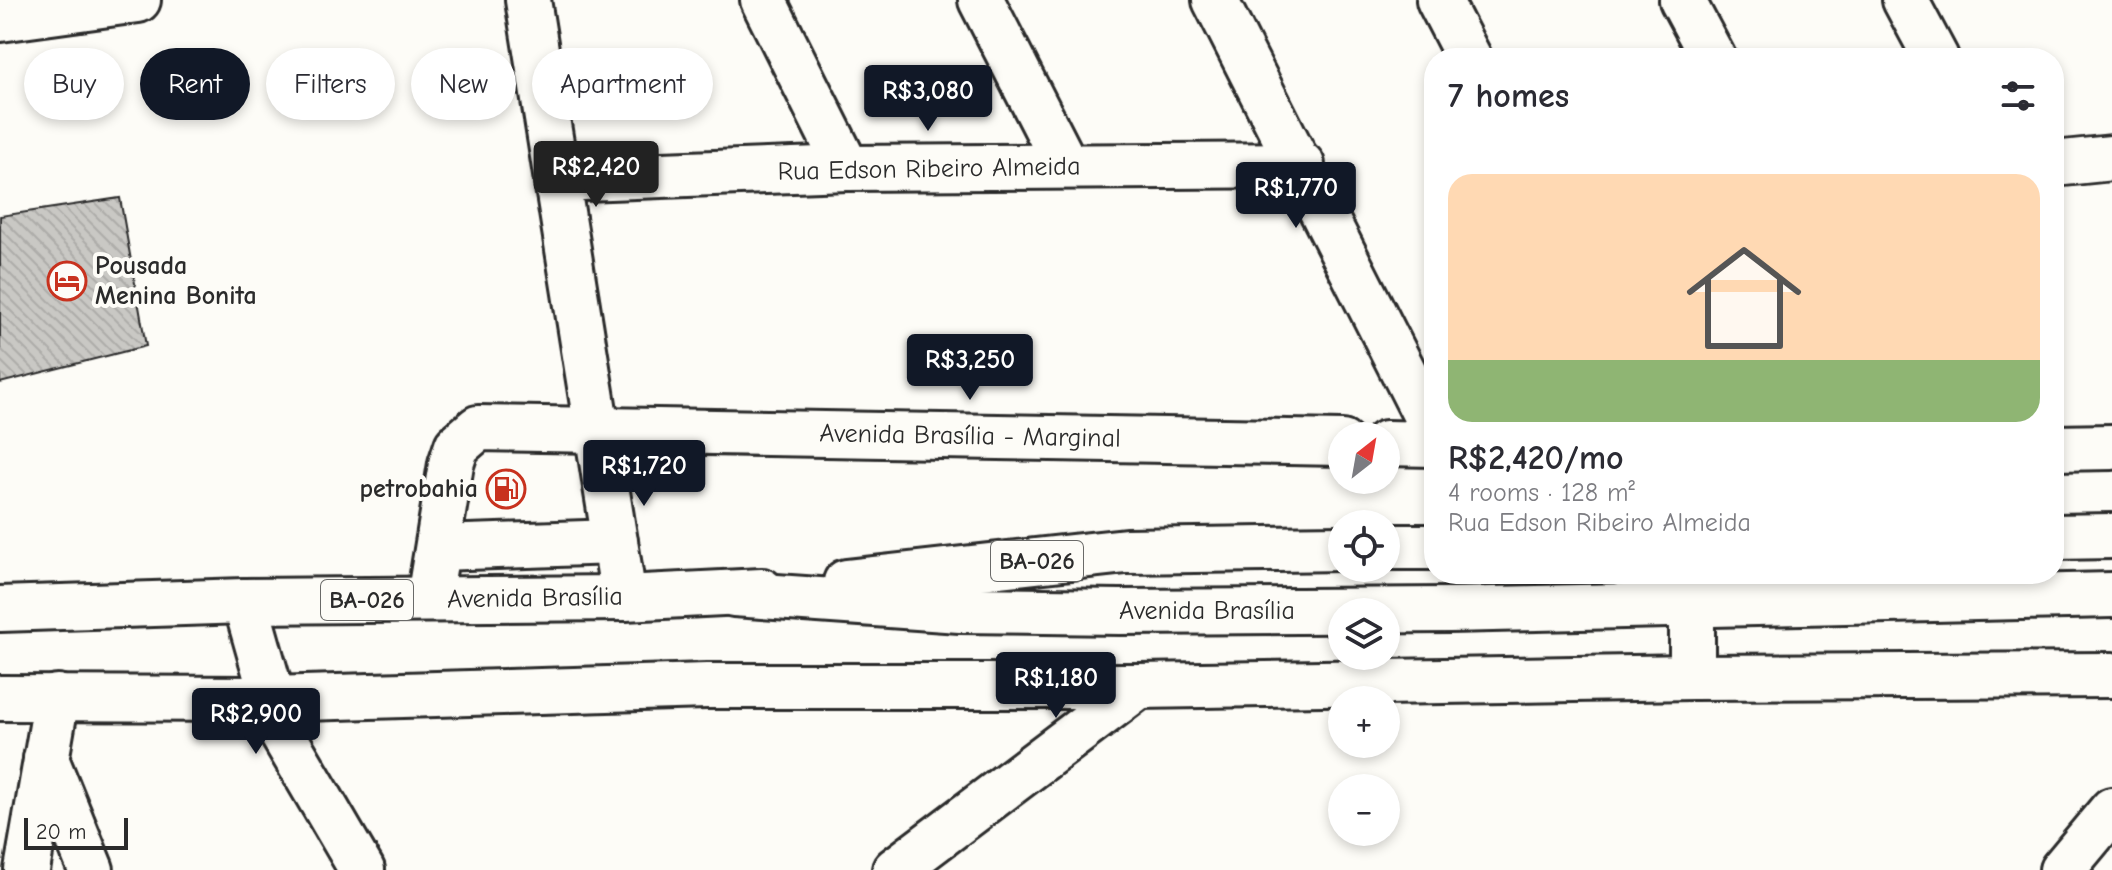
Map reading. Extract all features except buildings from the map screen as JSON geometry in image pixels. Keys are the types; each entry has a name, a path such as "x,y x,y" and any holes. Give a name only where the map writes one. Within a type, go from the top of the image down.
{"street":[{"path":"0,19 138,0"},
{"path":"528,0 624,598"},
{"path":"763,0 847,168"},
{"path":"981,0 1066,166"},
{"path":"1215,0 1302,165 1424,412"},
{"path":"1439,0 1464,48"},
{"path":"1682,0 1708,48"},
{"path":"1905,0 1931,48"},
{"path":"2064,163 2112,158"},
{"name":"Rua Edson Ribeiro Almeida","path":"557,179 847,168 1302,165"},
{"name":"Avenida Brasília - Marginal","path":"429,599 451,464 457,446 478,428 1328,443"},
{"path":"1400,443 1424,444"},
{"path":"2064,448 2112,447"},
{"path":"2064,537 2112,536"},
{"path":"438,548 615,542"},
{"path":"1400,547 1424,547"},
{"name":"Avenida Brasília","path":"0,609 245,601 624,598 734,594 1126,551 1328,548"},
{"name":"Avenida Brasília","path":"734,594 960,610 1449,592 1692,604 2112,595"},
{"path":"245,601 283,735 362,870"},
{"path":"1692,604 1692,677"},
{"path":"0,698 271,699 707,686 1139,686 1692,677 2112,675"},
{"path":"895,870 1139,686"},
{"path":"27,870 57,697"},
{"path":"46,759 91,870"},
{"path":"2062,870 2112,810"}],"place":[{"name":"Pousada Menina Bonita","path":"67,281"},
{"name":"petrobahia","path":"506,489"}]}
